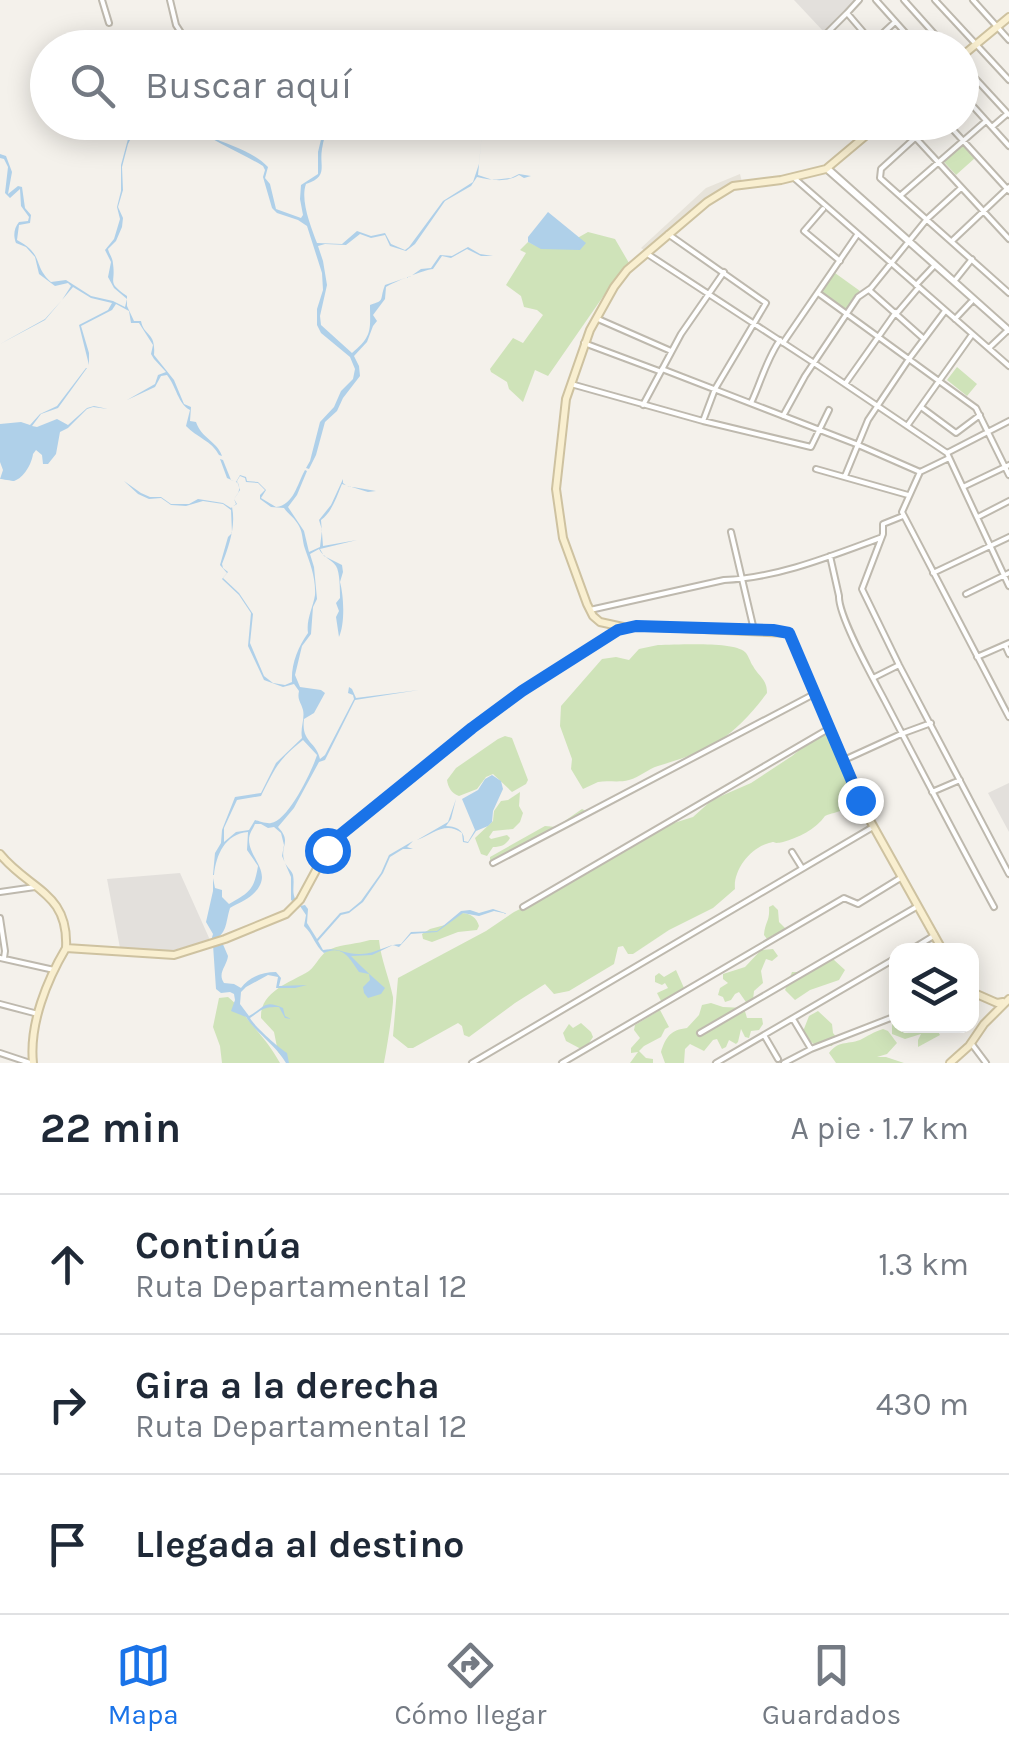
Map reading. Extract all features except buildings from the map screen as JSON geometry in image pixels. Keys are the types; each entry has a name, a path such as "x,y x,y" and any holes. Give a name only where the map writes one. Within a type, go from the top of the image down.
{"main road":[{"path":"979,42 1009,17"},
{"path":"861,140 827,169 733,186 707,202 627,270 596,318 570,384 556,489 563,538 590,610 604,624 789,633 873,826 939,943"},
{"path":"66,948 168,956 278,918 300,900 334,840 518,694 625,628"},
{"path":"0,854 4,865 53,901 63,915 66,948 38,1014 32,1063"},
{"path":"979,995 999,1003 1008,1000"},
{"path":"950,1063 1008,1000"}],"street":[{"path":"102,0 109,23"},
{"path":"170,0 180,30"},
{"path":"830,30 859,0"},
{"path":"876,0 902,30"},
{"path":"904,0 931,30"},
{"path":"935,0 963,30"},
{"path":"973,0 1009,40"},
{"path":"846,13 859,30"},
{"path":"887,30 895,22"},
{"path":"979,47 1009,80"},
{"path":"979,83 1008,114 992,127"},
{"path":"1001,107 1009,100"},
{"path":"979,113 1009,146"},
{"path":"979,127 986,121"},
{"path":"913,140 880,172 881,179 1009,292"},
{"path":"917,140 1009,239"},
{"path":"901,196 962,141 1008,189 952,241"},
{"path":"827,169 1008,331 989,348"},
{"path":"793,178 1009,366"},
{"path":"783,416 862,292 869,290 927,219 960,188"},
{"path":"825,208 804,230 840,260"},
{"path":"668,234 766,303 715,389 703,422"},
{"path":"751,403 767,359 858,235"},
{"path":"645,252 948,456 1007,574 1009,586"},
{"path":"953,282 972,259"},
{"path":"845,384 935,265"},
{"path":"644,404 672,352 724,272"},
{"path":"1001,285 1009,278"},
{"path":"869,290 924,339"},
{"path":"818,293 976,408 1009,475"},
{"path":"955,320 973,300"},
{"path":"845,476 856,444 877,406 945,311"},
{"path":"596,318 672,352"},
{"path":"907,426 972,334"},
{"path":"584,343 715,389 920,472"},
{"path":"570,384 703,422 811,447 829,410"},
{"path":"921,407 956,433 980,415"},
{"path":"1009,421 920,472 903,507 903,516 1009,718"},
{"path":"964,488 1007,466"},
{"path":"816,470 909,495"},
{"path":"978,517 1009,501"},
{"path":"903,516 883,524 862,589 1009,874"},
{"path":"731,532 754,630"},
{"path":"590,610 724,580 742,580 830,556 881,537"},
{"path":"933,573 1009,537"},
{"path":"830,556 838,602 873,678 994,907"},
{"path":"966,594 1007,574"},
{"path":"977,657 1007,644 1009,654"},
{"path":"873,678 899,665"},
{"path":"493,863 816,693"},
{"path":"844,760 930,723"},
{"path":"523,907 830,728"},
{"path":"932,792 960,780"},
{"path":"472,1063 873,826"},
{"path":"792,852 802,868"},
{"path":"562,1063 844,898 858,904 902,877"},
{"path":"0,892 36,887"},
{"path":"700,1033 918,906"},
{"path":"0,918 5,951 2,958 54,970"},
{"path":"920,943 934,935"},
{"path":"716,1063 889,962"},
{"path":"0,1004 38,1014"},
{"path":"793,1018 811,1049"},
{"path":"764,1035 781,1061 889,1019"},
{"path":"971,1043 986,1063"},
{"path":"0,1053 32,1063"}],"shaded area":[{"path":"794,0 856,0 826,30"},
{"path":"740,174 742,182 718,190 644,250 641,248 706,188"},
{"path":"1009,783 1009,832 988,793"},
{"path":"180,873 210,940 167,952 120,948 107,879"}],"green space":[{"path":"962,145 975,158 956,175 944,162"},
{"path":"588,232 615,239 629,263 548,376 535,370 523,402 490,369 513,338 523,343 543,315 524,307 521,296 506,285 526,253 520,250 528,242 552,248"},
{"path":"835,273 860,291 846,310 822,292"},
{"path":"957,367 977,384 967,396 947,380"},
{"path":"704,644 739,649 764,681 767,693 732,732 707,748 629,780 598,782 583,789 571,769 572,759 560,726 561,706 602,659 629,660 639,649"},
{"path":"829,726 857,798 851,806 825,816 801,835 754,851 739,868 735,889 713,908 633,954 628,954 623,946 618,947 614,964 569,991 554,994 545,984 469,1037 458,1023 413,1048 393,1036 398,978 486,931 661,827 693,817 712,800 751,783 792,756"},
{"path":"505,736 512,738 528,780 526,784 512,792 493,774 477,789 459,796 452,791 447,780 456,768"},
{"path":"520,792 520,822 513,829 493,831 489,837 510,838 493,847 487,856 481,854 475,838 493,821 501,801"},
{"path":"582,809 586,811 584,815 490,864 490,857 545,826 556,827"},
{"path":"773,905 778,910 779,922 787,930 785,935 767,939 764,935 769,907"},
{"path":"462,913 475,918 477,930 432,942 423,939 422,934"},
{"path":"379,940 393,997 384,1063 288,1063 278,1052 274,1032 261,1018 265,1001 309,971 327,951"},
{"path":"773,949 778,956 772,961 766,959 761,971 763,983 748,1005 739,992 725,1002 718,995 728,983 723,974 745,967 761,950"},
{"path":"829,959 845,970 839,980 795,1000 785,990 792,972 811,972"},
{"path":"676,970 684,988 668,1002 661,1001 657,993 668,988 665,983 655,982 655,976 659,973 664,977"},
{"path":"228,997 280,1063 222,1063 213,1027 219,998"},
{"path":"702,1005 744,1008 747,1018 762,1018 763,1024 759,1030 751,1031 749,1038 741,1029 736,1044 729,1040 722,1049 717,1039 704,1051 690,1044 685,1049 684,1063 665,1063 661,1052 667,1038 687,1028"},
{"path":"660,1010 669,1027 639,1051 653,1059 653,1063 630,1063 638,1052 631,1053 631,1048 640,1038 635,1025"},
{"path":"818,1011 832,1024 837,1038 832,1046 815,1045 802,1034 809,1016"},
{"path":"581,1023 593,1037 585,1049 566,1041 563,1033 569,1024 573,1028"},
{"path":"883,1029 888,1031 897,1043 887,1054 877,1057 904,1063 836,1063 829,1053 840,1044"},
{"path":"939,1033 940,1035 918,1047 921,1034 905,1039 892,1034"}],"water":[{"path":"130,140 122,167 123,190 118,207 122,227 108,249 113,262 114,285 127,296 114,288 108,277 111,262 105,250 114,239 120,219 117,207 121,165"},
{"path":"214,140 262,161 268,167 265,178 276,209 301,218 301,185 318,174 318,152 324,140 322,170 318,178 306,184 304,198 317,243 342,244 357,231 371,236 385,233 391,244 405,250 443,201 473,182 481,140 478,175 492,180 477,177 471,186 445,201 406,251 390,246 385,235 371,238 360,234 346,245 318,246 327,285 321,325 352,353 369,332 370,305 380,300 385,285 407,278 386,287 385,299 373,315 377,321 367,342 354,356 360,376 325,422 309,469 306,468 320,422 353,379 355,369 350,357 317,325 322,273 307,226 272,208 263,177 263,166"},
{"path":"0,154 6,156 12,172 8,194 22,187 25,208 31,215 30,223 19,225 17,240 31,250 51,282 66,280 91,296 113,301 125,307 127,299 134,321 141,321 152,338 154,347 154,355 174,380 184,404 191,407 190,421 196,422 222,456 186,426 190,410 183,404 167,375 161,376 155,387 127,400 155,384 158,375 166,372 151,354 153,345 139,323 131,323 129,311 116,304 112,310 81,326 89,365 79,325 108,310 112,303 91,298 73,287 62,300 71,286 55,286 39,274 35,257 16,243 16,227 29,217 21,206 20,189 10,198 5,193 8,167"},
{"path":"548,212 586,243 580,250 541,249 528,242"},
{"path":"468,247 493,256 481,256 467,249 451,258 442,256 433,269 412,276 431,268 440,255 452,256"},
{"path":"86,368 58,408 41,414 32,426 57,419 68,425 87,408 108,409 87,409 60,432 56,454 48,464 43,464 42,455 36,450 21,477 14,481 0,479 0,424 30,425 40,414 57,406"},
{"path":"305,470 297,495 288,507 304,531 309,552 320,547 322,531 323,546 357,540 320,549 323,555 319,549 310,554 317,599 311,634 302,646 295,675 300,687 325,693 314,713 304,719 305,733 320,759 354,699 348,693 349,687 356,698 419,690 355,700 325,760 319,762 294,808 278,827 285,840 285,862 282,856 281,833 274,827 255,824 249,840 262,873 262,880 252,895 230,908 223,932 211,941 213,934 206,922 213,878 215,888 222,890 222,897 229,904 250,890 258,866 247,850 248,832 233,837 223,847 213,875 215,853 235,797 261,793 276,763 302,738 303,717 294,684 283,687 264,680 248,646 251,613 222,579 227,573 220,565 228,537 232,533 222,564 228,572 223,578 239,593 253,614 250,643 264,676 273,683 292,682 294,662 308,633 315,595 297,523 284,508 271,507 260,499 265,490 258,483 246,482 240,476 237,481 240,475 247,481 258,482 266,490 261,498 276,507 291,498","holes":["303,740 317,755 285,814 269,823 255,820 249,830 236,832 224,842 224,828 237,800 261,796 278,765"]},
{"path":"343,479 346,485 342,484 331,509 321,520 322,529 319,520"},
{"path":"124,481 141,493 161,497 171,504 189,504 198,499 223,503 231,508 232,531 231,510 223,504 203,501 186,506 171,505 161,498 149,499 138,494"},
{"path":"326,557 342,565 343,617 339,637 339,577 336,566"},
{"path":"492,775 501,781 503,789 488,826 476,831 468,843 463,842 462,833 451,828 417,840 448,822 456,799 451,819 446,826 459,829 463,834 464,841 468,842 475,830 462,799"},
{"path":"413,841 407,847 413,849 403,849 390,857 383,873 363,902 349,913 341,915 318,941 323,950 333,949 355,954 393,945 372,955 351,956 385,988 381,994 368,998 363,987 370,980 369,974 359,972 341,952 324,953 304,926 306,915 300,906 308,909 307,923 317,939 340,913 361,901 389,855"},
{"path":"285,862 293,875 295,903 291,900 291,877"},
{"path":"493,909 508,914 463,913 437,932 411,934 399,947 393,945 401,944 411,932 437,931 461,911 479,913"},
{"path":"222,942 228,956 222,973 224,983 241,988 256,976 276,972 281,978 279,986 307,985 276,988 278,977 268,975 241,992 240,1004 249,1016 272,1004 283,1008 285,1016 291,1019 285,1018 279,1007 263,1009 250,1018 287,1053 289,1063 246,1017 231,1011 234,994 216,989 213,945"}],"route":[{"path":"327,850 334,840 518,694 618,630 636,626 789,633 860,800"}]}
